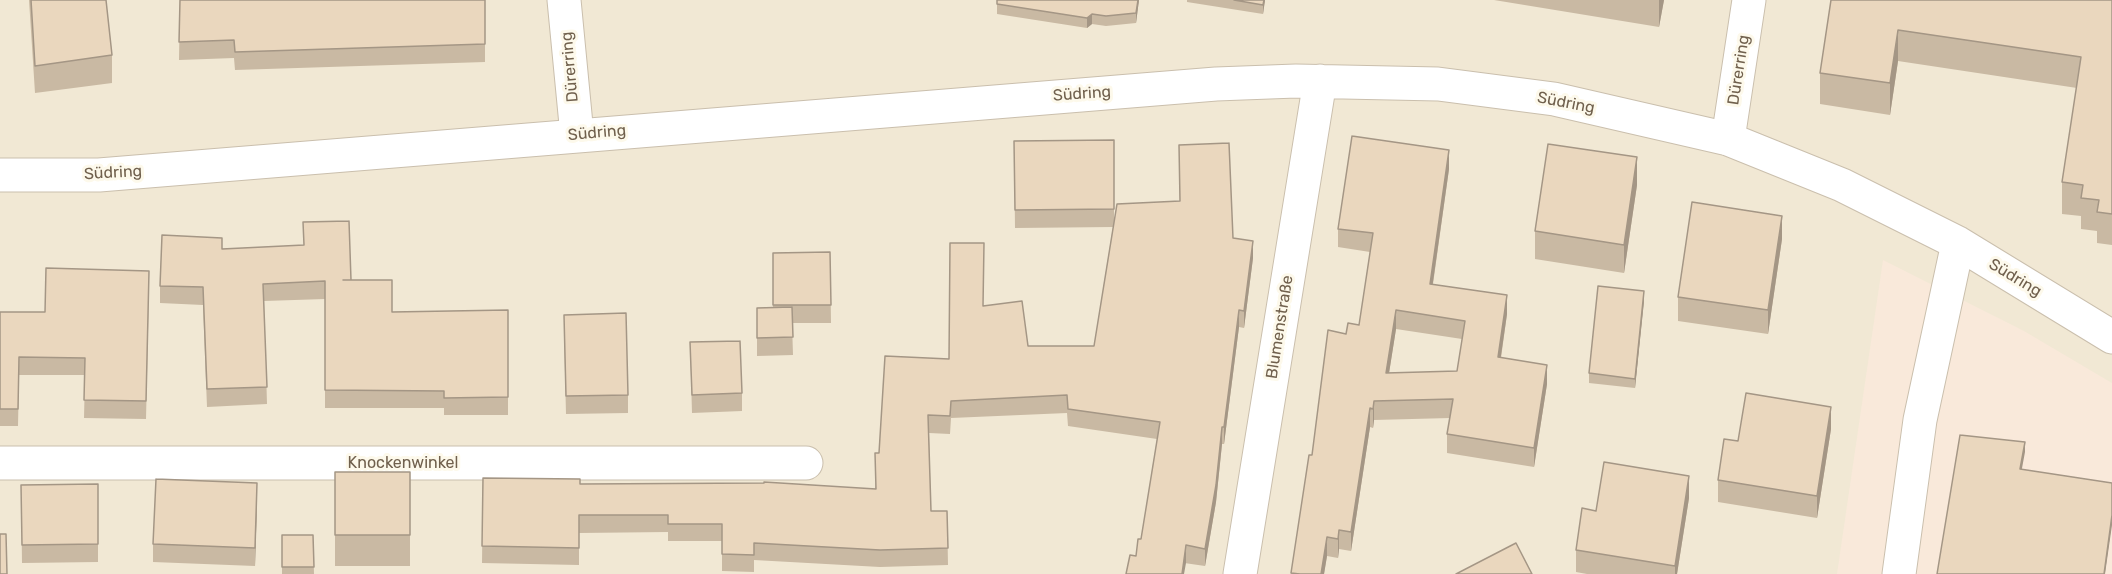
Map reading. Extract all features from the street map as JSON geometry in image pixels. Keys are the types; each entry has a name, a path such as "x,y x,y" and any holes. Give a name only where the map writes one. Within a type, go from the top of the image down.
{"street":[{"name":"Dürerring","path":"564,0 577,135"},
{"name":"Dürerring","path":"1728,139 1749,0"},
{"name":"Südring","path":"0,175 99,175 1216,84 1320,81 1438,84 1554,99 1728,139 1842,185 1958,243 2112,337"},
{"name":"Blumenstraße","path":"1240,574 1320,81"},
{"path":"1899,574 1920,420 1958,243"},
{"name":"Knockenwinkel","path":"0,463 806,462"}],"shaded area":[{"path":"0,0 2112,0 2112,574 0,574"},
{"path":"1883,260 2024,331 2112,383 2112,574 1837,574"}],"building":[{"path":"31,0 106,0 112,55 35,66"},
{"path":"180,0 485,0 485,44 235,52 234,40 179,42"},
{"path":"997,0 1138,0 1136,13 1106,16 1092,14 1087,18 997,4"},
{"path":"1234,0 1264,0 1263,5"},
{"path":"1831,0 2112,0 2112,214 2097,212 2099,200 2081,198 2083,185 2062,182 2081,57 1898,30 1890,83 1820,73"},
{"path":"1352,136 1449,150 1430,284 1507,295 1498,357 1547,365 1534,448 1447,434 1453,399 1374,401 1373,409 1370,408 1351,532 1339,530 1338,539 1327,537 1321,574 1291,573 1309,455 1312,455 1328,330 1346,334 1348,323 1359,325 1373,233 1338,229","holes":["1396,310 1465,321 1457,371 1386,373"]},
{"path":"1114,140 1114,209 1015,210 1014,141"},
{"path":"1229,143 1233,238 1253,241 1244,311 1239,310 1216,485 1205,549 1186,545 1182,574 1126,574 1130,555 1136,556 1138,539 1141,539 1160,422 1068,409 1067,395 951,401 950,416 928,415 931,511 947,511 948,548 880,550 754,543 754,555 722,554 722,524 668,524 668,515 579,515 579,548 482,546 483,478 580,479 580,484 764,482 876,489 875,453 879,453 885,356 949,359 950,243 984,243 983,306 1022,301 1028,346 1094,346 1117,204 1180,201 1179,145"},
{"path":"1548,144 1637,157 1624,245 1535,231"},
{"path":"1692,202 1782,216 1768,310 1678,297"},
{"path":"349,221 351,280 392,280 392,312 508,310 508,397 444,398 444,391 325,390 325,281 263,284 267,387 207,389 203,287 160,286 162,235 222,238 222,249 304,245 303,222"},
{"path":"830,252 831,305 773,305 773,253"},
{"path":"46,268 149,271 146,401 84,400 85,358 19,357 18,409 0,409 0,312 45,312"},
{"path":"1598,286 1644,291 1635,379 1589,373"},
{"path":"792,307 793,337 757,338 757,308"},
{"path":"626,313 628,395 566,396 564,315"},
{"path":"740,341 742,393 692,395 690,342"},
{"path":"1746,393 1831,407 1817,496 1718,480 1724,439 1738,441"},
{"path":"1960,435 2025,442 2020,469 2112,483 2112,515 2104,574 1937,574"},
{"path":"1604,462 1689,476 1675,566 1576,550 1582,508 1596,511"},
{"path":"335,472 410,472 410,535 335,535"},
{"path":"156,479 257,483 255,548 153,544"},
{"path":"98,484 98,544 22,545 21,485"},
{"path":"0,534 6,534 7,574 0,574"},
{"path":"282,535 313,535 314,567 282,567"},
{"path":"1516,543 1532,574 1456,574"}]}
